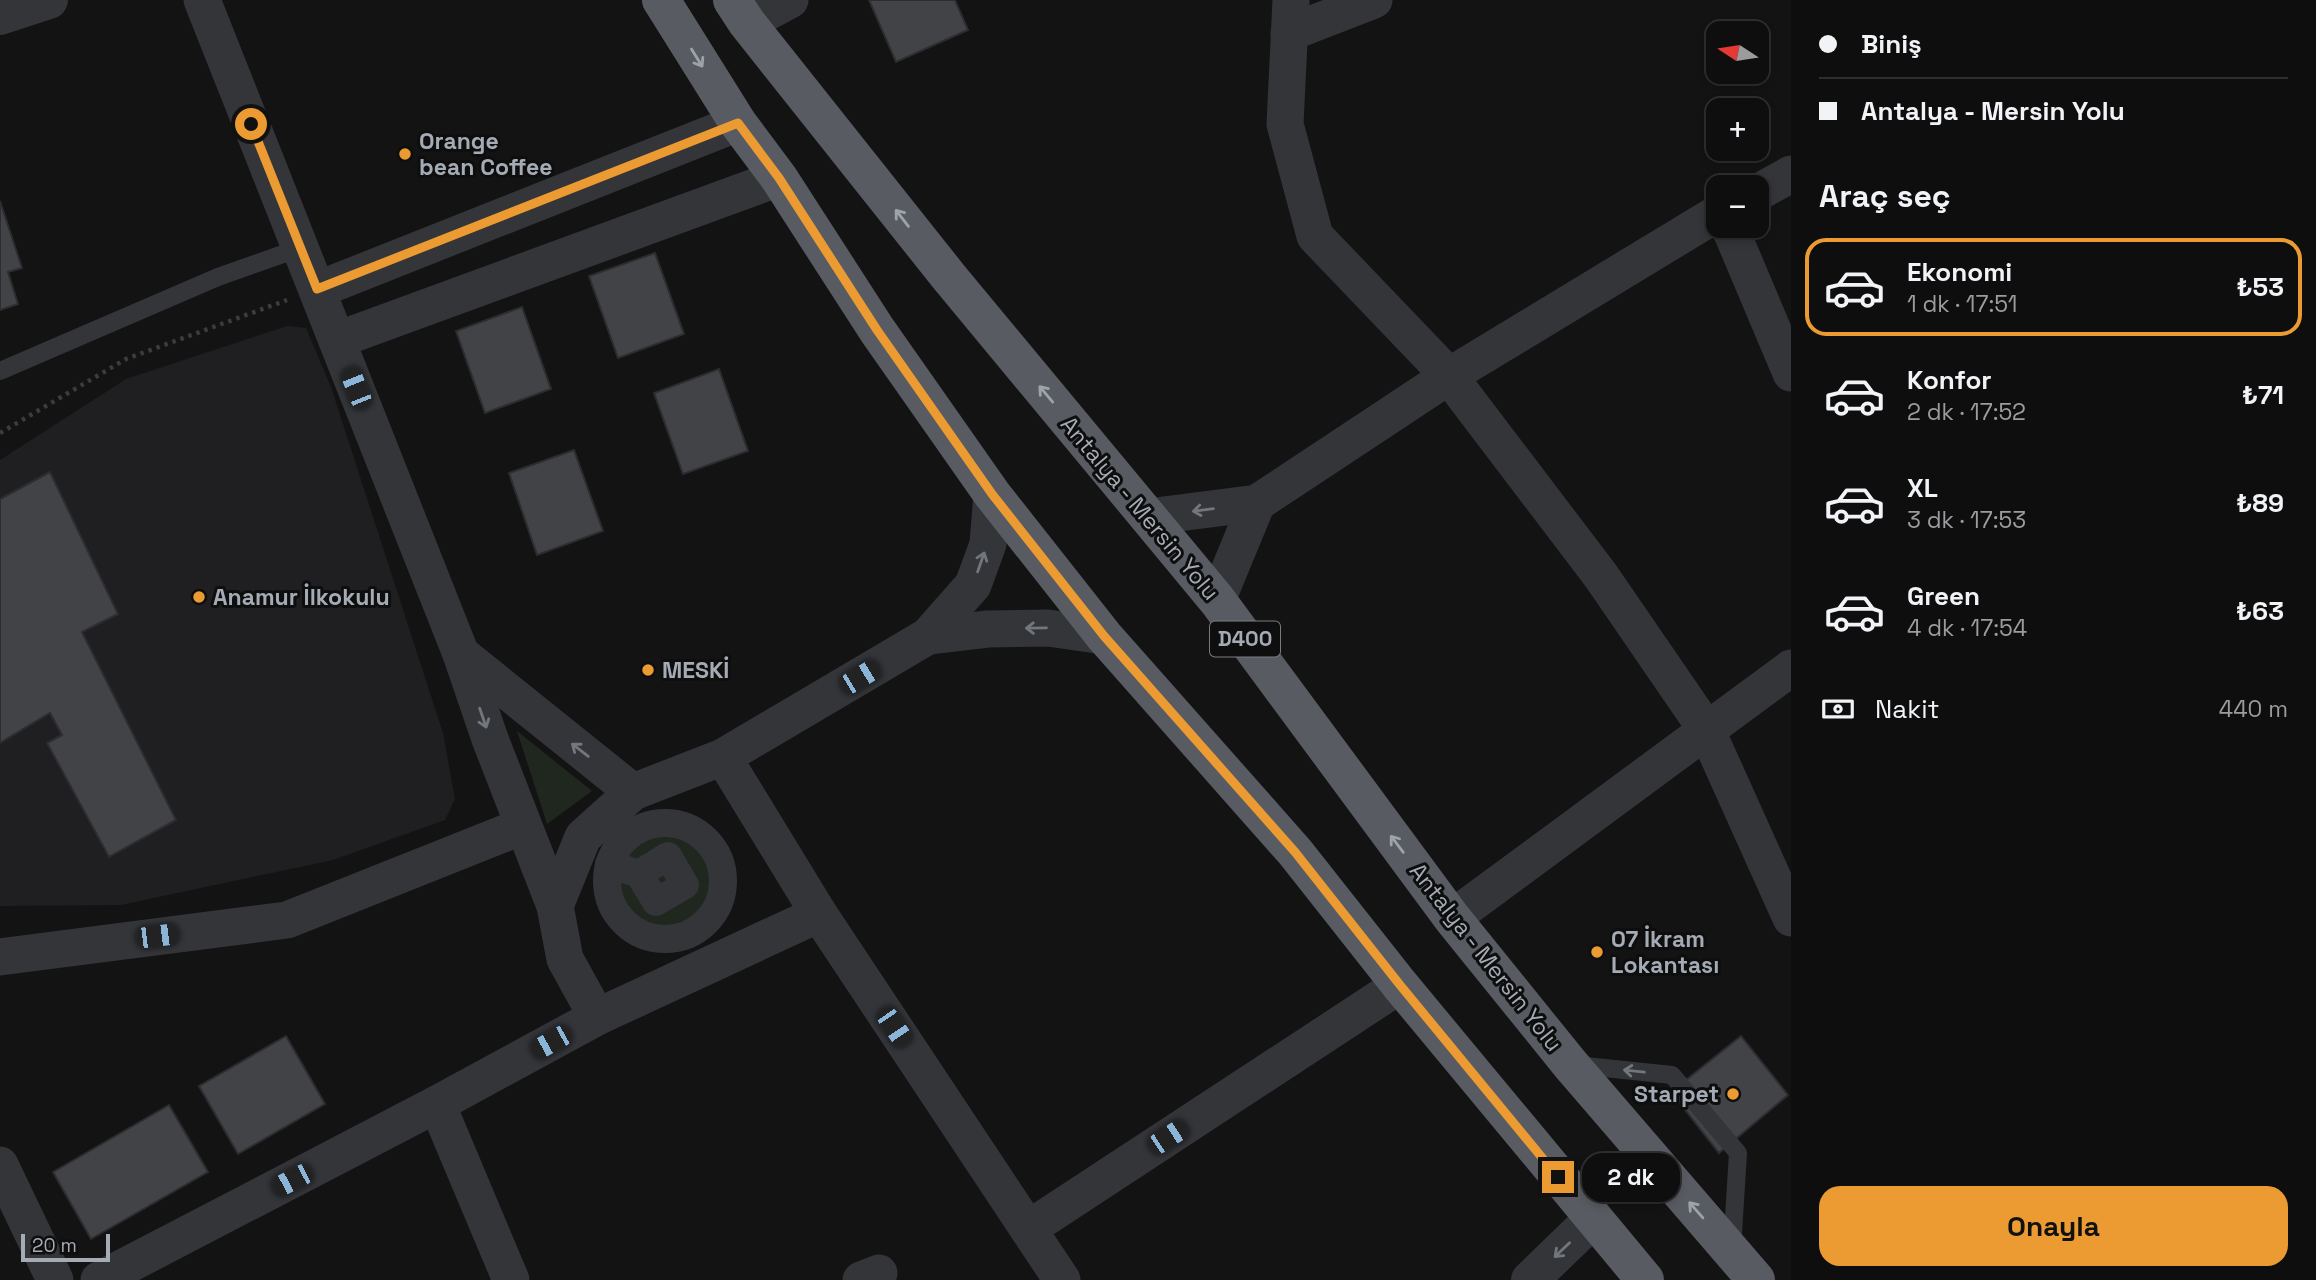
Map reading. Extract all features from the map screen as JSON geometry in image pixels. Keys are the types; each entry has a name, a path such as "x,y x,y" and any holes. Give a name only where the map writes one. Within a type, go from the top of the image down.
{"highway":[{"path":"661,0 738,123 779,178 877,330 992,494 1104,636 1295,852 1400,985 1646,1280"},
{"name":"Antalya - Mersin Yolu","path":"739,12 949,277 1217,600 1452,918 1570,1064 1744,1266"}],"street":[{"path":"0,16 48,0"},
{"path":"202,0 461,654 523,827 555,906 565,959 597,1017"},
{"path":"739,12 790,0"},
{"path":"1374,0 1290,17 1284,124 1315,236 1449,376 1601,576 1706,729 1791,918"},
{"path":"317,289 738,123"},
{"path":"337,340 779,178"},
{"path":"1148,517 1258,503 1449,376 1706,220"},
{"path":"1734,238 1791,373"},
{"path":"555,906 583,837 633,792 723,757 928,636 973,586 988,544 992,494"},
{"path":"1217,600 1258,503"},
{"path":"928,636 988,629 1048,628 1104,636"},
{"path":"461,654 633,792"},
{"path":"1452,918 1791,668"},
{"path":"723,757 819,914 1062,1280"},
{"path":"663,822 677,823 695,830 709,842 720,858 724,877 722,896 715,913 702,927 686,937 668,941 650,938 632,930 619,918 610,901 606,883 609,864 624,840 635,831 663,822"},
{"path":"639,874 668,856 677,823"},
{"path":"0,957 287,920 523,827"},
{"path":"668,856 685,885 722,896"},
{"path":"609,864 639,874 656,902 650,938"},
{"path":"656,902 685,885"},
{"path":"99,1280 437,1104 597,1017 819,914"},
{"path":"1028,1228 1400,985"},
{"path":"437,1104 511,1280"},
{"path":"0,1165 55,1280"},
{"path":"1530,1280 1593,1219"}],"lane":[{"path":"0,371 218,277 300,247"},
{"path":"1570,1064 1672,1075 1738,1153 1744,1266"}],"path":[{"path":"0,433 126,359 317,289"}],"shaded area":[{"name":"Anamur İlkokulu","path":"287,326 306,328 331,387 443,733 455,799 445,820 333,860 121,905 0,906 0,460 126,379"},
{"path":"517,731 592,791 547,824"},
{"path":"665,832 684,836 701,846 711,863 715,882 711,901 701,918 684,928 665,932 646,928 629,918 619,901 615,882 619,863 629,846 646,836"}],"building":[{"path":"869,0 955,0 968,30 896,62"},
{"path":"0,201 22,268 8,272 18,304 0,310"},
{"path":"655,253 684,334 618,358 589,276"},
{"path":"522,307 551,389 485,413 456,331"},
{"path":"719,369 748,451 683,474 654,393"},
{"path":"574,450 603,531 537,555 509,473"},
{"path":"50,472 118,614 82,632 176,820 109,857 47,743 62,735 50,713 0,743 0,499"},
{"path":"286,1036 325,1104 238,1154 199,1086"},
{"path":"1741,1036 1788,1095 1719,1153 1671,1092"},
{"path":"169,1105 208,1172 91,1239 53,1172"}],"place":[{"name":"Orange bean Coffee","path":"405,154"},
{"name":"Anamur İlkokulu","path":"199,597"},
{"name":"MESKİ","path":"648,670"},
{"name":"07 İkram Lokantası","path":"1597,952"},
{"name":"Starpet","path":"1733,1094"}],"route":[{"path":"251,124 317,289 738,123 779,178 877,330 992,494 1104,636 1295,852 1558,1177"}]}
